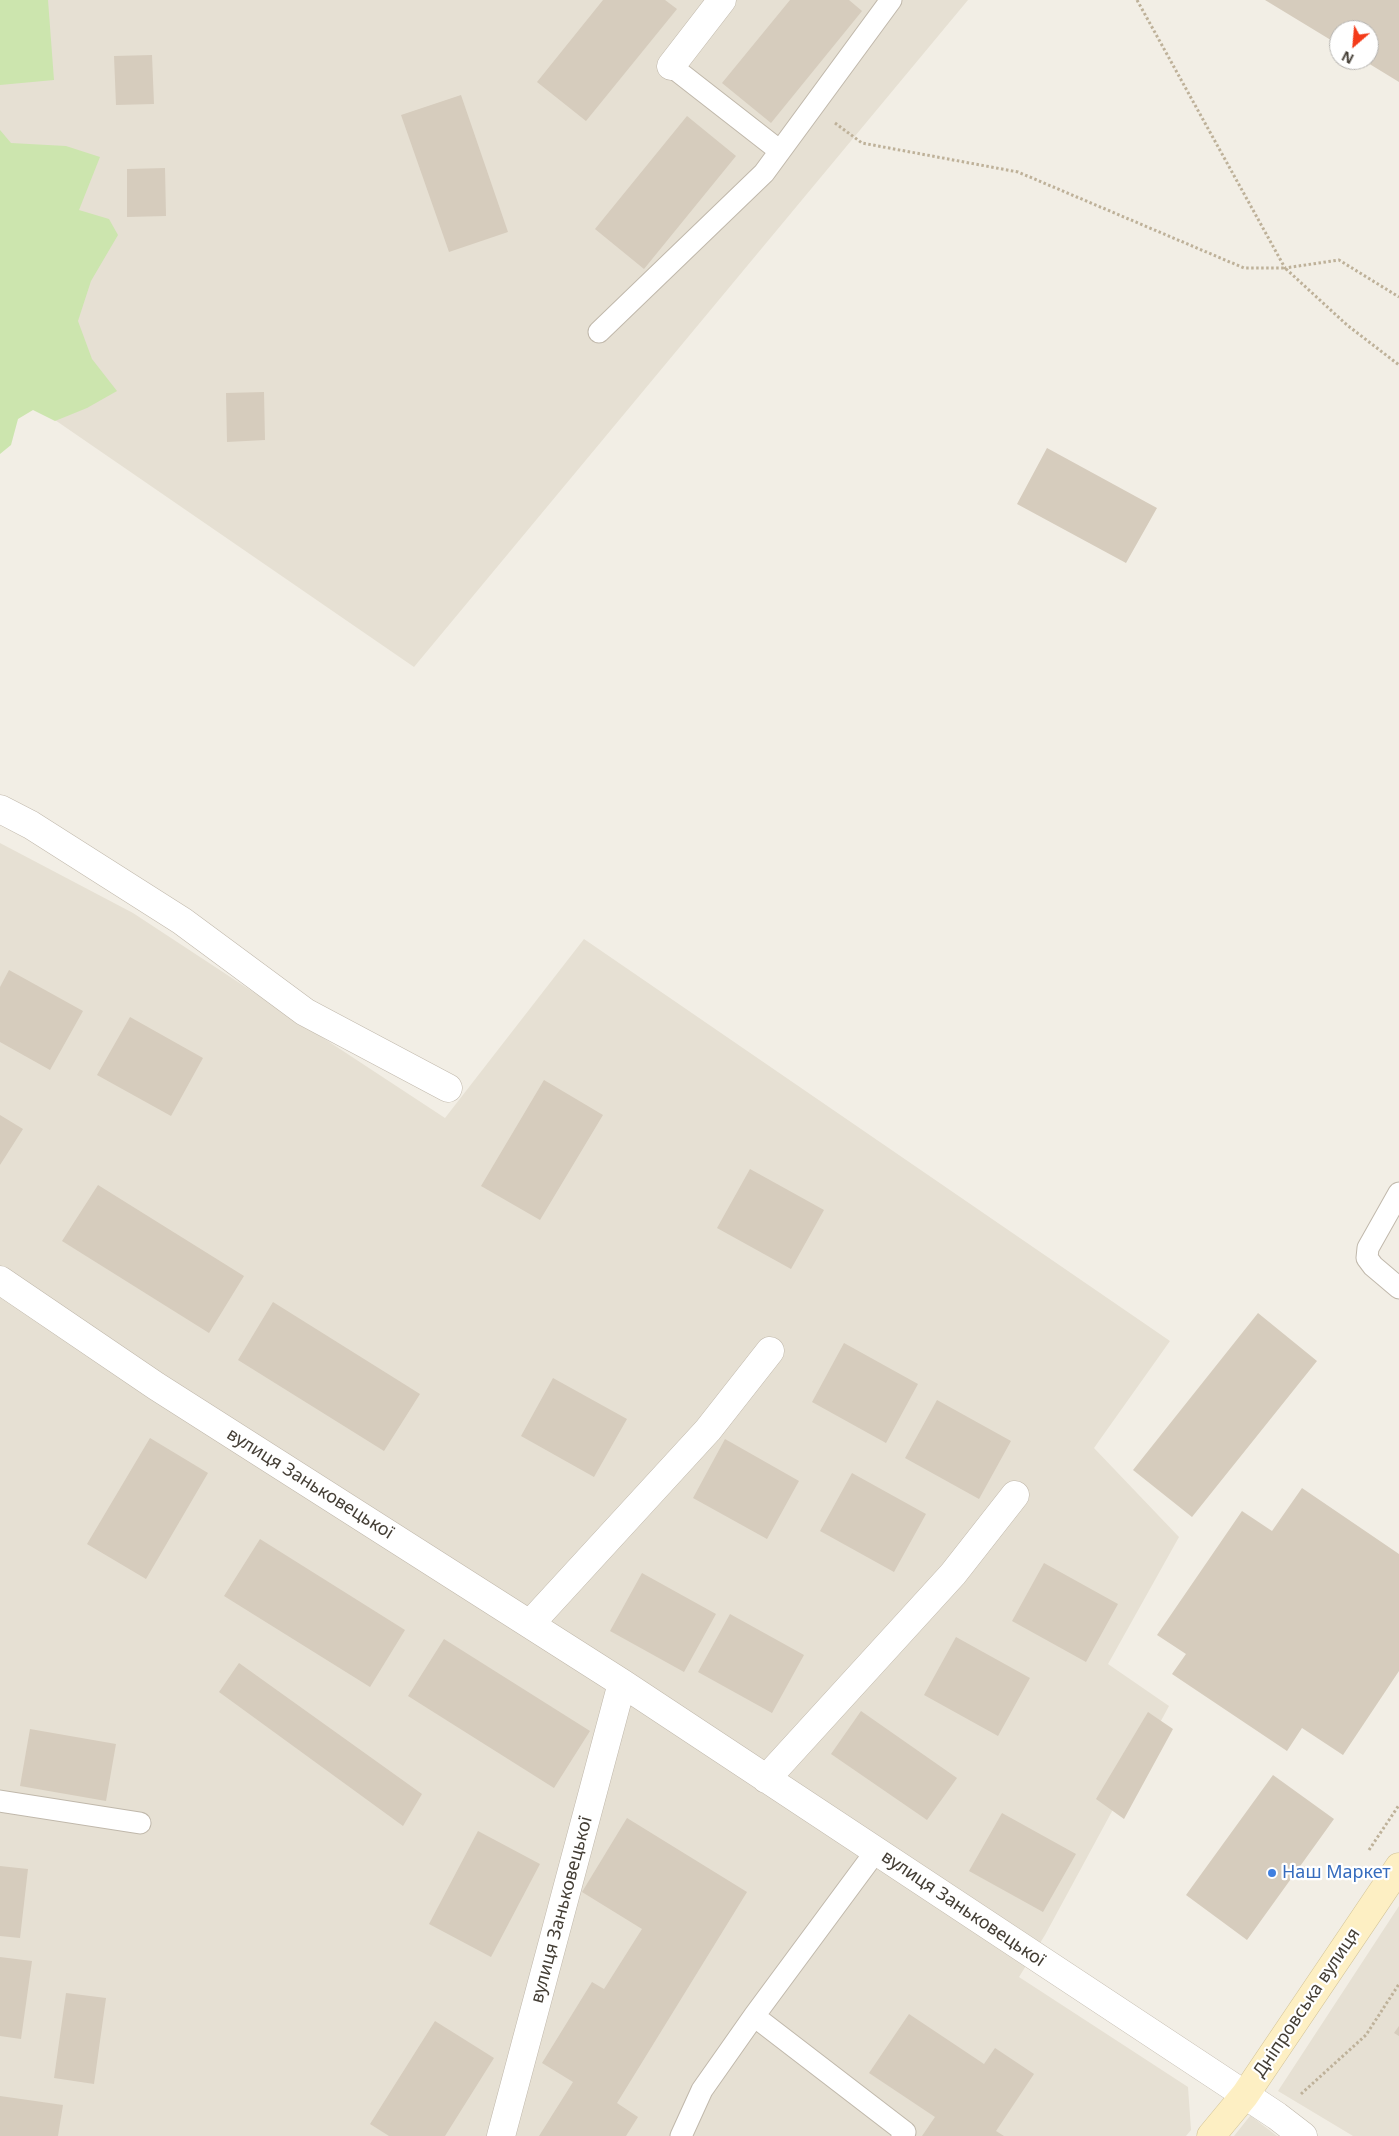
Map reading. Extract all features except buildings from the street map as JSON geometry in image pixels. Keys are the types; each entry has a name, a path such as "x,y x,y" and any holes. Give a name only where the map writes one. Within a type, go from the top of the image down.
{"street":[{"path":"671,66 722,0"},
{"path":"0,809 30,824 182,921 305,1012 448,1088"},
{"name":"вулиця Заньковецької","path":"0,1280 156,1386 622,1683 1277,2116 1303,2136"},
{"path":"530,1624 708,1430 770,1351"},
{"path":"766,1778 953,1574 1015,1495"},
{"name":"вулиця Заньковецької","path":"501,2136 622,1683"},
{"name":"Дніпровська вулиця","path":"1211,2136 1245,2095 1399,1867"}],"lane":[{"path":"599,332 764,174 891,0"},
{"path":"671,66 780,151"},
{"path":"1399,1193 1368,1248 1367,1258 1373,1266 1399,1288"},
{"path":"0,1801 140,1823"},
{"path":"681,2136 702,2090 754,2016 876,1851"},
{"path":"754,2016 905,2132 902,2136"}],"path":[{"path":"1137,0 1285,268 1347,325 1399,365"},
{"path":"813,106 862,143 1018,172 1244,268 1285,268 1339,260 1399,297"},
{"path":"1277,2116 1366,2035 1399,1984"}],"shaded area":[{"path":"0,0 968,0 414,667 7,387 0,323"},
{"path":"0,843 133,913 445,1118 584,939 1170,1341 1094,1448 1179,1537 1108,1664 1169,1706 1045,1935 1019,1977 1188,2087 1191,2130 1186,2136 0,2136"},
{"path":"1399,1906 1399,2136 1353,2136 1278,2091"},
{"path":"1251,2116 1277,2136 1234,2136"}],"green space":[{"path":"0,0 48,0 54,80 0,85"},
{"path":"0,130 11,143 66,146 100,157 79,210 109,219 118,235 91,281 78,321 92,359 117,391 87,408 55,421 33,410 18,419 11,445 0,454"}],"place":[{"name":"Наш Маркет","path":"1272,1873"}]}
